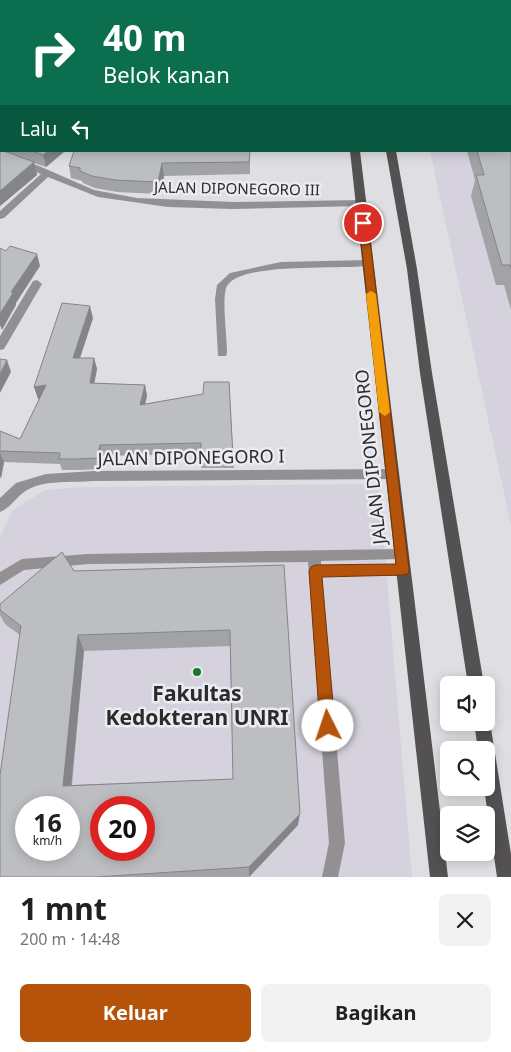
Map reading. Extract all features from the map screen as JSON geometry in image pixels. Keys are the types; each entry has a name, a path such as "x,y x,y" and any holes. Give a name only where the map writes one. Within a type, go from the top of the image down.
{"main road":[{"name":"JALAN DIPONEGORO","path":"355,152 439,877"},
{"path":"391,152 412,269 426,373 475,676"},
{"path":"483,731 506,877"}],"street":[{"name":"JALAN DIPONEGORO III","path":"0,156 47,173 80,190 138,201 186,205 361,203"},
{"path":"0,216 47,173"},
{"path":"0,346 37,284"},
{"name":"JALAN DIPONEGORO I","path":"0,506 21,487 46,479 94,476 392,474"}],"lane":[{"path":"222,353 221,292 222,285 233,275 281,264 368,262"},
{"path":"0,579 22,565 88,559 401,554"},
{"path":"314,556 337,843 330,877"},
{"path":"315,571 403,570"}],"shaded area":[{"path":"430,152 511,152 511,525"},
{"name":"Fakultas Kedokteran UNRI","path":"379,484 412,877 0,877 0,537 12,511 45,490 84,487"}],"building":[{"path":"0,152 7,152 34,162 0,191"},
{"path":"36,152 47,152 43,155"},
{"path":"74,152 250,152 249,162 162,163 158,182 115,180 92,176 80,171 80,168 69,166"},
{"path":"477,152 511,152 511,268 510,265 502,265 476,175 484,175"},
{"path":"10,246 37,254 11,292 13,293 0,314 0,248 6,251"},
{"path":"62,303 90,306 73,358 94,358 90,383 145,385 140,405 203,394 204,382 229,382 233,457 200,457 201,443 100,445 97,458 77,459 59,459 60,453 0,451 0,431 20,439 46,385 34,387"},
{"path":"0,359 7,360 0,374"},
{"path":"62,552 74,571 284,565 300,814 249,867 96,877 0,877 0,775 21,626 0,610 0,604","holes":["230,630 233,779 63,786 78,635"]}],"slow traffic":[{"path":"371,294 385,412"}],"place":[{"name":"Fakultas Kedokteran UNRI","path":"197,672"}],"route":[{"path":"328,726 315,571 403,570 363,223"}]}
